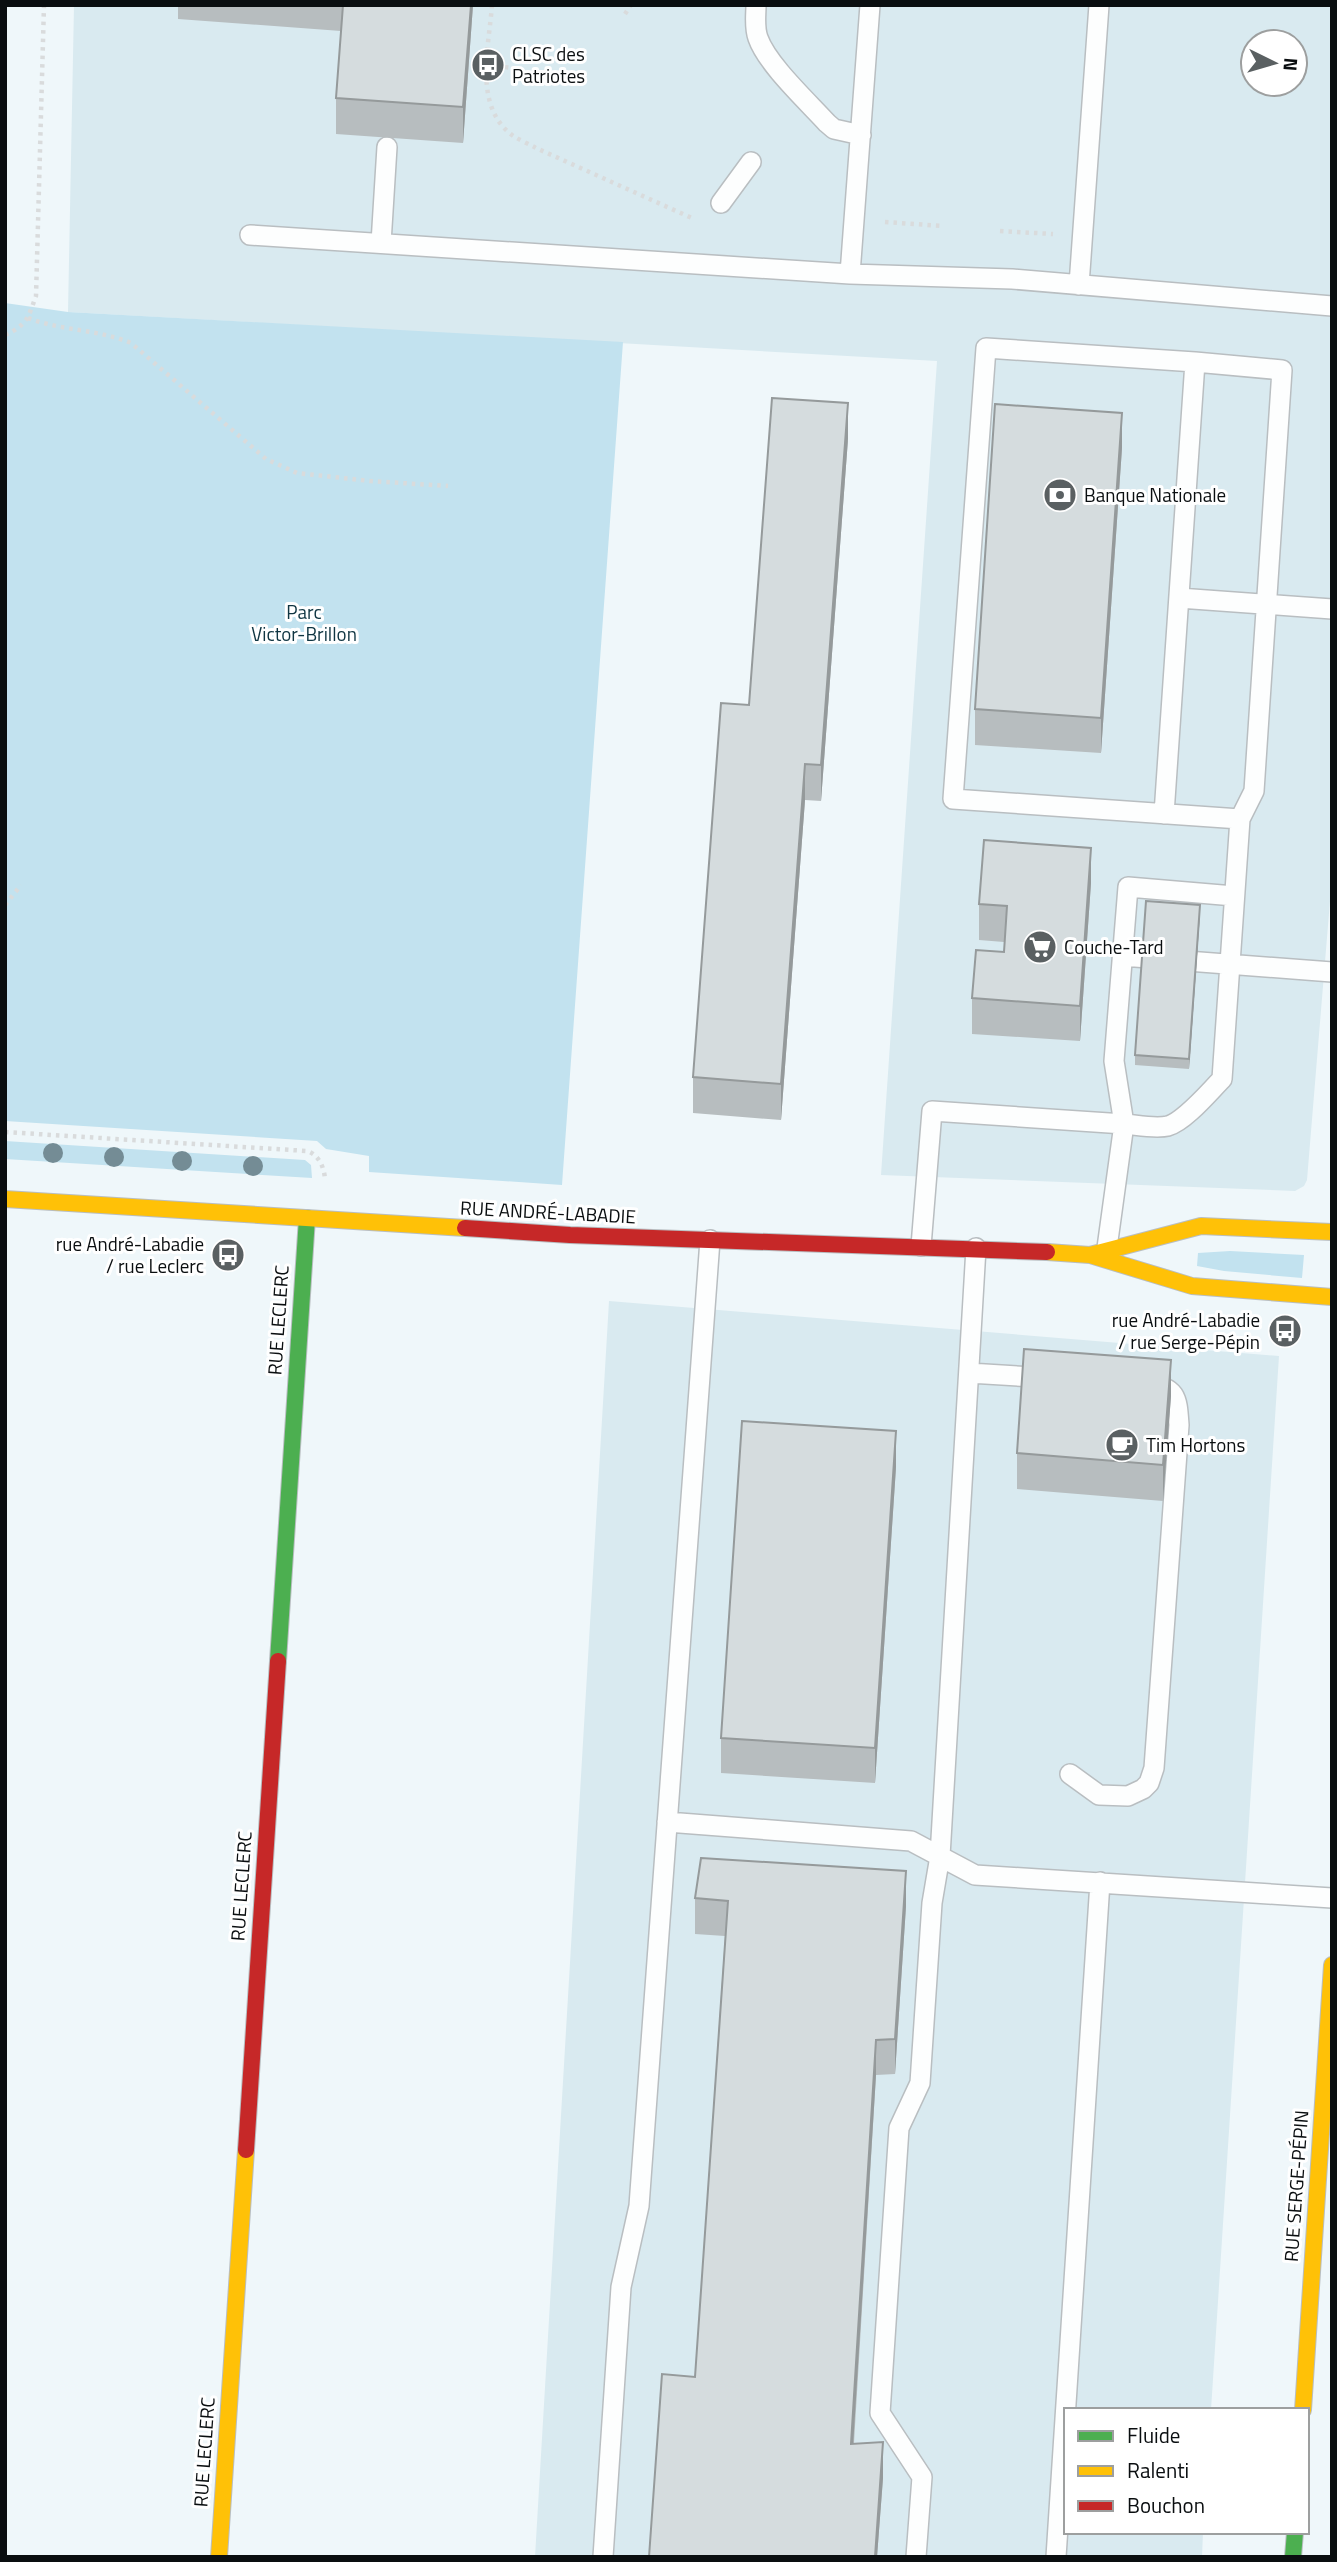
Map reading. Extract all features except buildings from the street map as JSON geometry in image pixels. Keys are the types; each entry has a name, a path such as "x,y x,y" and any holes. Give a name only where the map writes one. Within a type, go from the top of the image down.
{"street":[{"name":"RUE ANDRÉ-LABADIE","path":"5,1199 570,1236 976,1248 1101,1255 1192,1286 1332,1297"},
{"name":"RUE LECLERC","path":"219,2557 307,1218"},
{"name":"RUE ANDRÉ-LABADIE","path":"1101,1255 1201,1226 1332,1232"},
{"name":"RUE SERGE-PÉPIN","path":"1303,2408 1332,1965"},
{"path":"1293,2557 1295,2534"}],"lane":[{"path":"756,5 755,26 765,54 834,129 860,135"},
{"path":"850,274 870,5"},
{"path":"1079,285 1099,5"},
{"path":"381,243 387,147"},
{"path":"720,203 751,162"},
{"path":"250,235 850,274 1012,279 1332,306"},
{"path":"921,1247 932,1111 1168,1126 1178,1121 1222,1079 1240,819 1254,790 1282,370 986,348 953,799 1240,819"},
{"path":"1164,814 1195,362"},
{"path":"1179,598 1332,609"},
{"path":"1101,1255 1124,1124 1115,1061 1128,887 1234,896"},
{"path":"1122,956 1332,972"},
{"path":"603,2557 621,2287 639,2206 710,1240"},
{"path":"916,2557 922,2477 880,2413 899,2128 920,2083 932,1903 940,1856 976,1248"},
{"path":"969,1373 1065,1379"},
{"path":"1070,1774 1099,1795 1128,1797 1149,1783 1154,1768 1180,1425 1178,1405 1172,1392 1165,1386 1130,1383"},
{"path":"667,1822 911,1841 975,1875 1332,1898"},
{"path":"1066,2408 1100,1882"},
{"path":"1056,2557 1064,2434"}],"path":[{"path":"5,335 20,328 28,318 36,296 44,5"},
{"path":"492,5 486,93 490,108 499,123 512,135 706,225"},
{"path":"625,14 631,5"},
{"path":"488,65 520,69"},
{"path":"885,222 943,226"},
{"path":"1000,231 1058,234"},
{"path":"28,318 46,325 110,334 131,343 266,459 297,473 448,486"},
{"path":"5,905 21,885"},
{"path":"5,1132 307,1151 314,1153 324,1174"}],"shaded area":[{"path":"74,5 1332,5 1332,877 1307,1180 1304,1186 1295,1191 881,1175 937,361 68,312"},
{"path":"609,1301 1279,1356 1211,2408 1064,2408 1064,2534 1203,2534 1202,2557 535,2557"}],"green space":[{"name":"Parc Victor-Brillon","path":"5,303 68,312 623,342 562,1185 369,1172 369,1156 326,1149 317,1141 5,1121"},
{"path":"5,1141 305,1160 311,1165 312,1178 5,1159"},
{"path":"1230,1251 1304,1255 1302,1278 1197,1266 1198,1253"}],"traffic: fast":[{"path":"278,1661 307,1218"},
{"path":"1293,2557 1295,2534"}],"traffic: slow":[{"path":"5,1199 465,1228"},
{"path":"1090,1255 1201,1226 1332,1232"},
{"path":"1047,1252 1090,1255 1192,1286 1332,1297"},
{"path":"1303,2408 1332,1965"},
{"path":"219,2557 246,2150"}],"traffic: jam":[{"path":"465,1228 570,1235 1047,1252"},
{"path":"246,2150 278,1661"}],"place":[{"name":"CLSC des Patriotes","path":"488,65"},
{"name":"Banque Nationale","path":"1060,495"},
{"name":"Couche-Tard","path":"1040,947"},
{"name":"rue André-Labadie / rue Leclerc","path":"228,1255"},
{"name":"rue André-Labadie / rue Serge-Pépin","path":"1285,1331"},
{"name":"Tim Hortons","path":"1122,1445"}]}
